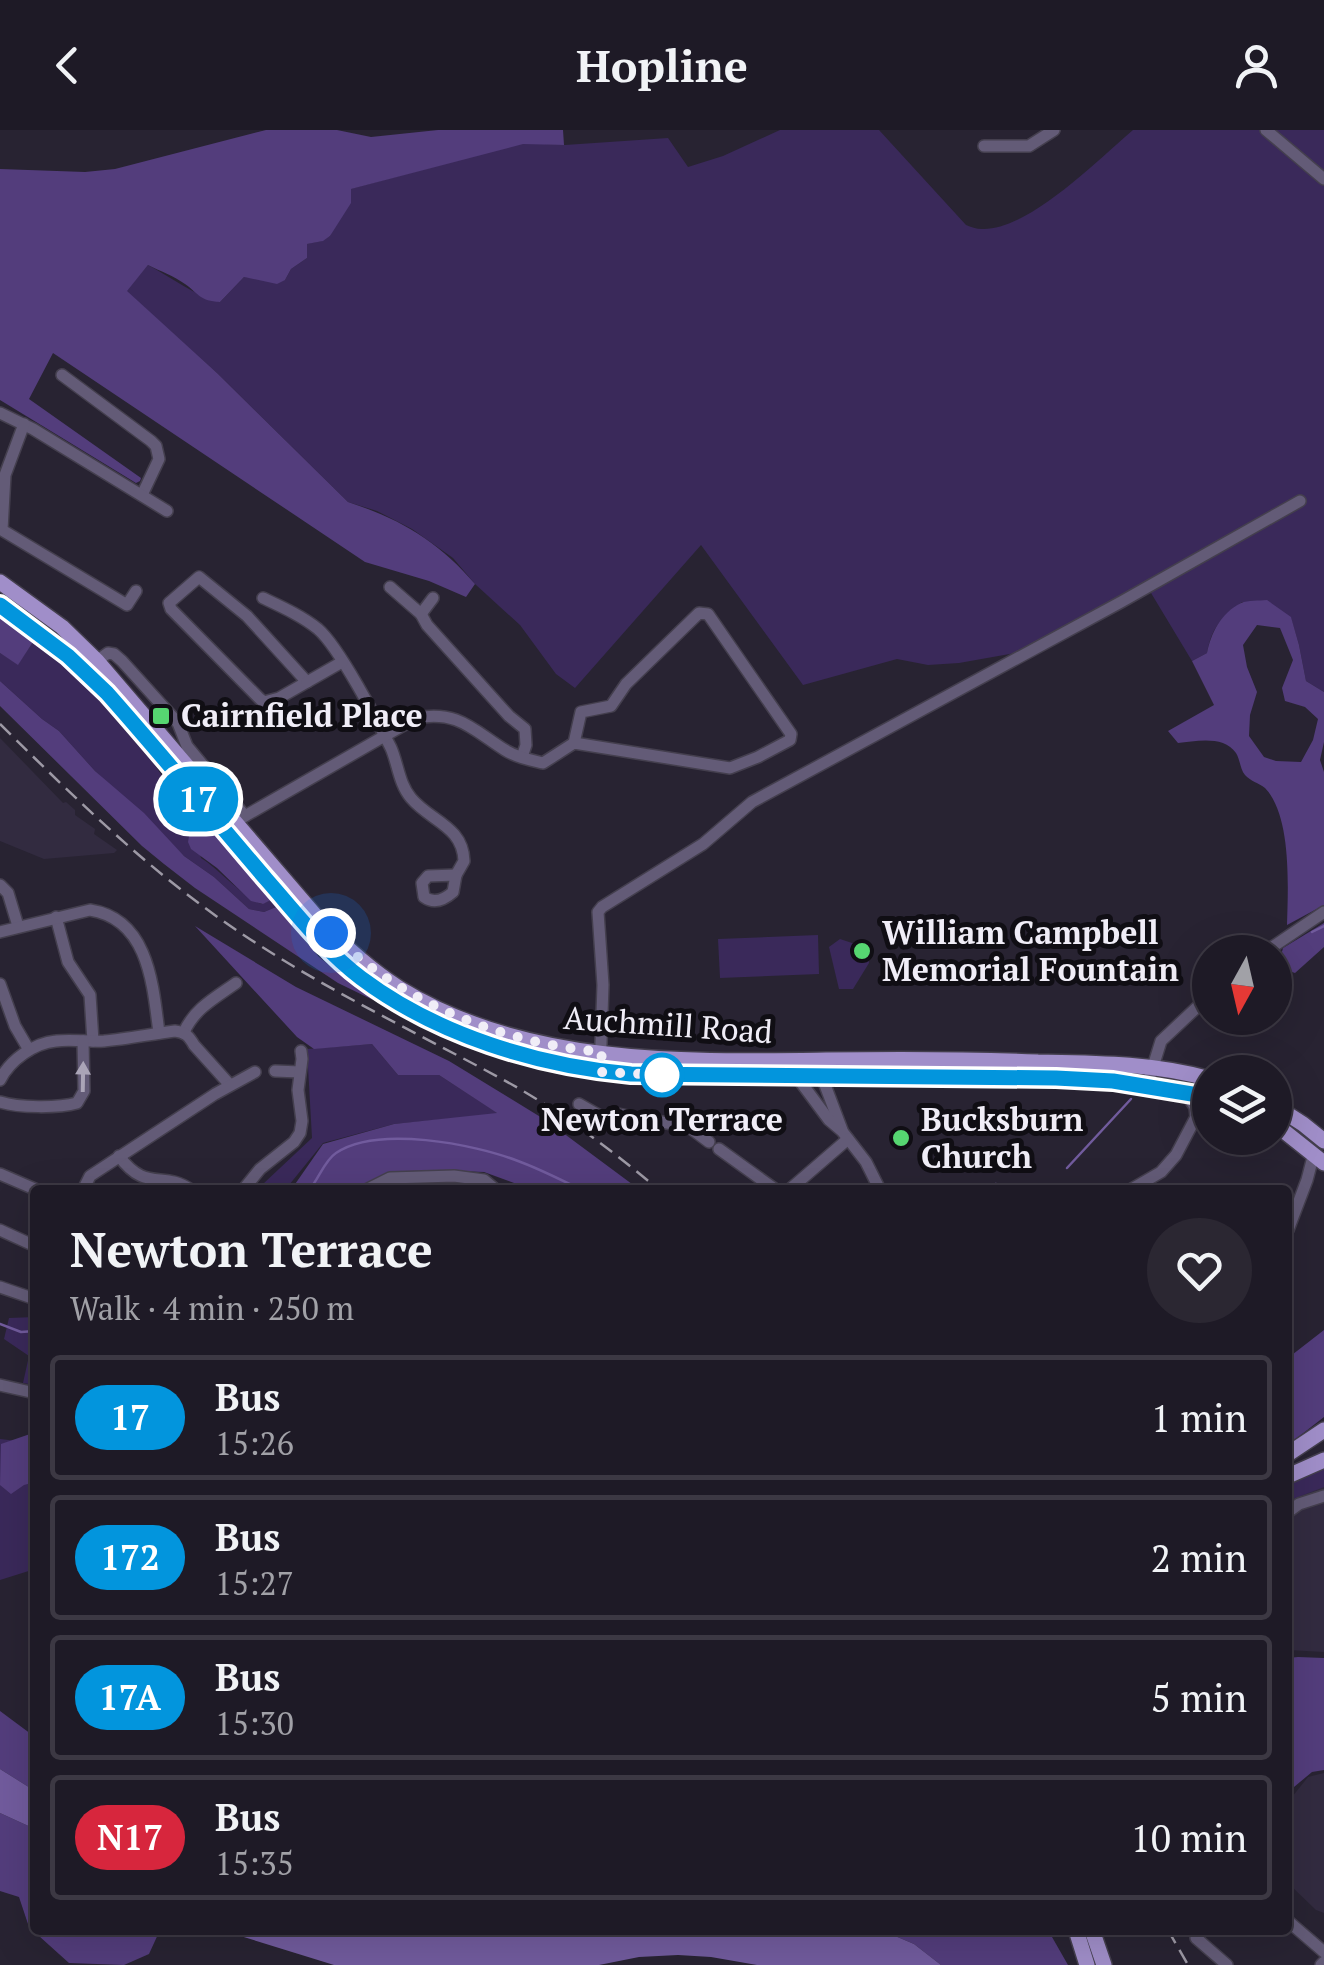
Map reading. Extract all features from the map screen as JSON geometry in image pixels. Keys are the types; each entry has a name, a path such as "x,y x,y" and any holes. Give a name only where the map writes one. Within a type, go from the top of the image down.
{"main road":[{"name":"Auchmill Road","path":"0,582 62,627 124,712 235,823 331,933 403,991 449,1013 516,1037 560,1047 651,1058 1153,1066 1192,1075"},
{"name":"Auchmill Road","path":"0,605 91,665"},
{"name":"Auchmill Road","path":"235,823 336,957 385,995 483,1041 570,1066 646,1075 1056,1078 1192,1093"},
{"path":"1292,1121 1321,1147"},
{"path":"1292,1132 1321,1147"},
{"path":"1292,1451 1324,1430"},
{"path":"1292,1474 1324,1460"},
{"path":"1078,1935 1088,1965"},
{"path":"1094,1935 1104,1965"}],"street":[{"path":"984,146 1029,146 1054,130"},
{"path":"1266,130 1324,179"},
{"path":"62,376 156,446 159,459 142,496"},
{"path":"0,413 167,510"},
{"path":"24,424 5,475 2,530 127,605 136,591"},
{"path":"600,1072 604,985 598,912 602,907 702,844 752,802 1300,501"},
{"path":"307,682 247,616 199,577 170,602 174,613 264,702 274,700 307,682 342,662"},
{"path":"390,587 421,614 509,716 525,729 522,757"},
{"path":"263,598 326,636 384,735 410,798 459,838 464,860 456,876"},
{"path":"421,614 433,598"},
{"path":"235,823 384,735 416,718 434,715 462,721 508,752 544,763 574,743 730,768 758,757 792,734 704,612 626,684 612,706 581,712 574,743"},
{"name":"Auchmill Road","path":"91,665 110,653 178,722 187,746 235,823"},
{"path":"0,885 8,893 18,926"},
{"path":"0,932 94,910 132,932 152,982 159,1033"},
{"path":"1290,935 1324,912"},
{"path":"0,1102 68,1106 77,1103 84,1092 90,995 68,962 56,917"},
{"path":"184,1032 199,1008 236,983"},
{"path":"0,984 14,1026 29,1050"},
{"path":"1147,1086 1161,1041 1192,1012"},
{"path":"1,1074 29,1050 52,1041 184,1032"},
{"path":"184,1032 230,1085"},
{"path":"248,1185 300,1134 301,1051"},
{"path":"804,1060 822,1077 845,1135"},
{"path":"275,1071 300,1072"},
{"path":"86,1185 90,1176 120,1156 256,1072"},
{"path":"797,1077 872,1171 878,1185"},
{"path":"836,1111 841,1089 852,1077"},
{"path":"1140,1185 1172,1162 1192,1126 1196,1111 1184,1091"},
{"path":"578,1104 609,1121 618,1114 689,1127 769,1185"},
{"path":"795,1185 845,1135"},
{"path":"1292,1220 1321,1147"},
{"path":"120,1156 141,1178 184,1185"},
{"path":"0,1174 30,1187"},
{"path":"376,1185 390,1178 454,1176 484,1180 490,1185"},
{"path":"802,1179 807,1185"},
{"path":"0,1230 30,1244"},
{"path":"0,1287 30,1296"},
{"path":"1,1390 30,1392"},
{"path":"1292,1509 1324,1496"},
{"path":"1292,1924 1324,1952"},
{"path":"1199,1935 1196,1938 1227,1965"}],"shaded area":[{"path":"266,130 337,130 371,137 438,130 563,130 564,145 523,144 351,189 351,203 330,236 307,244 307,258 277,284 244,277 220,302 213,301 148,265 127,291 348,502 402,524 447,556 475,584 466,597 429,581 365,562 53,353 29,399 141,478 140,481 136,483 0,400 0,169 115,169"},
{"path":"780,130 879,130 966,225 982,229 1000,227 1041,206 1133,130 1324,130 1324,692 1306,681 1291,618 1242,602 1218,624 1207,653 1192,661 1145,583 1027,651 928,665 897,659 803,685 701,545 575,688 556,674 520,625 453,558 412,529 348,502 217,373 126,291 148,265 192,291 220,302 244,277 285,280 291,269 307,258 306,244 330,236 350,189 523,143 565,145 668,138 688,167"},
{"path":"1267,600 1291,617 1306,681 1324,692 1320,760 1324,772 1324,905 1287,925 1286,853 1274,800 1265,788 1245,775 1231,747 1209,740 1178,743 1168,731 1214,705 1192,661 1207,653 1223,618 1241,603","holes":["1257,625 1280,628 1293,660 1282,688 1285,701 1305,707 1318,719 1313,740 1301,762 1264,757 1249,736 1257,692 1243,645"]},
{"path":"0,618 33,642 18,665 0,653"},
{"path":"33,642 91,691 154,764 178,799 202,819 193,826 201,858 249,897 262,904 271,900 276,907 264,912 249,909 184,856 59,731 0,681 0,653 18,664"},
{"path":"0,681 59,731 184,856 249,909 264,912 276,907 319,957 373,1000 338,983 195,888 142,846 0,706"},
{"path":"0,738 63,803 75,810 75,815 95,829 94,834 117,850 44,859 0,841"},
{"path":"202,819 271,900 263,904 251,901 191,849 190,831"},
{"path":"1324,923 1324,947 1295,973 1292,943"},
{"path":"195,926 296,987 449,1061 547,1121 633,1185 519,1185 484,1172 429,1170 366,1185 294,1185 323,1144 394,1124 497,1113 439,1075 398,1075 372,1044 314,1049 297,1037"},
{"path":"818,935 819,974 720,978 718,939"},
{"path":"840,939 867,948 869,963 853,989 839,989 829,947"},
{"path":"372,1044 398,1075 439,1075 499,1114 394,1124 323,1143 289,1185 264,1185 312,1138 307,1049"},
{"path":"30,1317 30,1384 23,1383 29,1356 4,1339 9,1318"},
{"path":"1324,1330 1324,1417 1292,1442 1292,1355"},
{"path":"30,1434 30,1571 0,1580 0,1439 26,1442"},
{"path":"30,1434 30,1483 11,1494 0,1485 1,1444"},
{"path":"1324,1466 1324,1652 1292,1650 1292,1480"},
{"path":"1324,1467 1324,1487 1292,1499 1292,1481"},
{"path":"1292,1658 1324,1658 1324,1770 1312,1772 1292,1789"},
{"path":"0,1711 30,1733 30,1788 0,1769"},
{"path":"0,1769 30,1788 30,1827 0,1813"},
{"path":"1324,1773 1324,1913 1292,1887 1292,1797 1308,1777"},
{"path":"0,1813 30,1827 30,1928 19,1897 0,1891"},
{"path":"38,1935 158,1935 149,1954 124,1965 69,1963"},
{"path":"237,1935 893,1935 914,1944 941,1965 757,1965 678,1955 599,1965 334,1965"},
{"path":"893,1935 1051,1935 1068,1965 941,1965 914,1944"}],"waterway":[{"path":"1312,932 1324,926"},
{"path":"1067,1168 1131,1099"},
{"path":"312,1185 336,1153 376,1140 400,1139 452,1144 499,1155 571,1185"},
{"path":"0,1324 30,1331"}],"railway":[{"path":"0,724 124,842 223,921 321,982 531,1096 653,1185"},
{"path":"1171,1935 1188,1965"}],"bus line":[{"name":"17","path":"0,605 45,637 107,693 336,957 385,995 458,1032 600,1072 1056,1078 1113,1081 1192,1093"}],"place":[{"name":"Cairnfield Place","path":"161,716"},
{"name":"William Campbell Memorial Fountain","path":"862,951"},
{"name":"Newton Terrace","path":"662,1075"},
{"name":"Bucksburn Church","path":"901,1138"}],"route":[{"path":"331,933 403,991 449,1013 516,1037 602,1052 600,1072 662,1075"}]}
